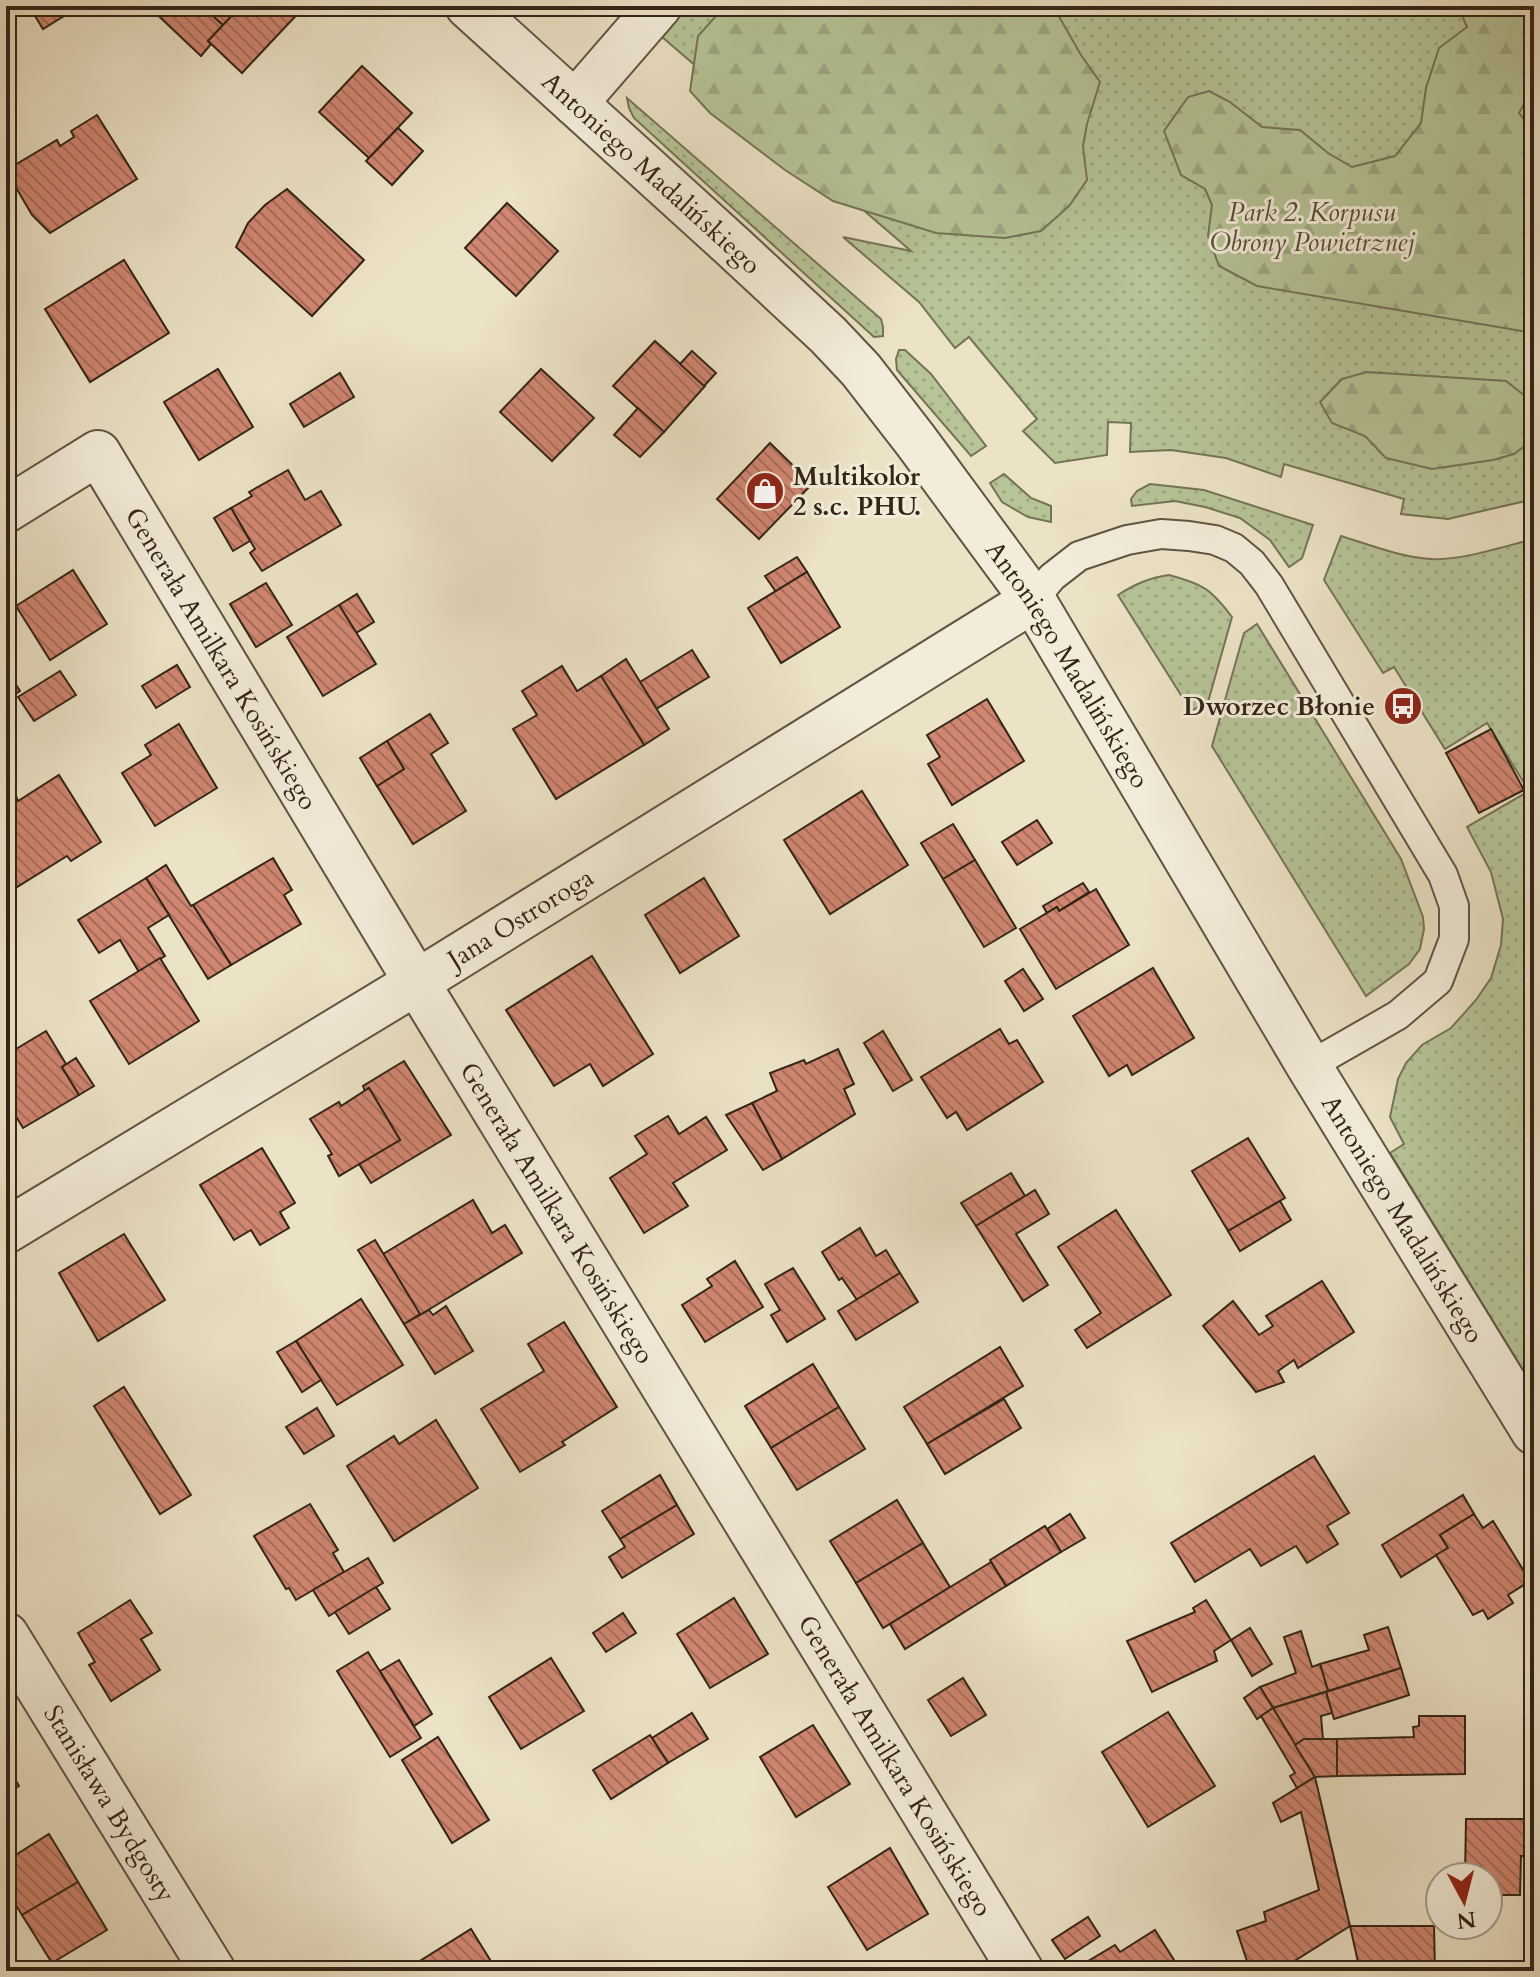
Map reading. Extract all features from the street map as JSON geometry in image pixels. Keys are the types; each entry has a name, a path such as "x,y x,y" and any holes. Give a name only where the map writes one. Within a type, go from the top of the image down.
{"street":[{"name":"Antoniego Madalińskiego","path":"468,6 853,360 908,430 1033,600 1309,1066 1534,1432"},
{"path":"575,103 659,6"},
{"name":"Generała Amilkara Kosińskiego","path":"6,510 98,453 1021,1971"},
{"name":"Jana Ostroroga","path":"6,1231 417,982 1033,600"},
{"name":"Stanisława Bydgosty","path":"6,1635 213,1971"}],"lane":[{"path":"1033,600 1052,577 1079,556 1127,540 1161,534 1189,536 1215,540 1234,548 1252,563 1274,592 1443,875 1454,906 1454,939 1438,981 1398,1015 1309,1066"}],"green space":[{"name":"Park 2. Korpusu Obrony Powietrznej","path":"626,6 1534,6 1534,499 1448,519 1401,514 1404,499 1284,464 1281,477 1226,458 1171,450 1130,452 1131,423 1108,422 1107,455 1055,463 1023,431 1037,419 969,337 955,348 919,302 843,237 911,251"},
{"path":"725,6 1053,6 1100,82 1083,146 1087,180 1069,206 1041,231 1005,238 936,233 833,201 785,170 710,113 690,91 698,36"},
{"path":"1458,6 1534,6 1534,95 1528,97 1519,113 1534,132 1534,333 1257,286 1219,266 1208,236 1212,205 1205,189 1181,175 1164,131 1188,97 1209,91 1230,102 1262,127 1300,130 1328,153 1352,167 1395,156 1421,123 1426,88 1439,48 1467,27"},
{"path":"627,98 881,319 883,336 874,337 634,118"},
{"path":"899,350 905,350 931,374 986,446 971,456 897,370"},
{"path":"1367,372 1506,381 1534,403 1534,439 1514,454 1432,469 1386,458 1365,436 1332,423 1320,402 1342,379"},
{"path":"1004,474 1031,498 1051,506 1051,522 1028,517 1002,502 990,483"},
{"path":"1150,484 1204,490 1313,525 1302,558 1289,567 1270,540 1240,518 1205,507 1175,501 1132,506 1131,499 1137,491"},
{"path":"1341,536 1397,553 1431,559 1469,555 1534,539 1534,1103 1528,1115 1534,1145 1534,1388 1390,1153 1404,1144 1390,1117 1398,1079 1406,1063 1422,1045 1451,1028 1476,1000 1491,978 1501,945 1503,919 1491,872 1467,827 1529,791 1487,723 1445,749 1394,667 1383,673 1324,580"},
{"path":"1169,575 1205,589 1232,617 1208,702 1191,711 1118,595 1142,582"},
{"path":"1257,624 1401,859 1423,917 1420,949 1409,964 1366,996 1212,746 1244,633"}],"building":[{"path":"29,6 69,6 72,11 43,29"},
{"path":"148,6 202,6 223,25 208,41 211,44 201,56"},
{"path":"202,6 241,6 223,25"},
{"path":"241,6 285,6 289,10 292,6 304,7 242,73 208,41"},
{"path":"362,66 412,113 369,158 319,112"},
{"path":"97,115 137,179 50,233 32,215 14,184 10,168 57,140 60,146 74,137 71,131"},
{"path":"398,128 423,151 392,185 366,161"},
{"path":"287,189 364,260 312,316 236,247 248,223"},
{"path":"507,203 558,251 516,296 465,248"},
{"path":"124,260 169,333 90,382 45,309"},
{"path":"655,341 705,386 664,432 613,386"},
{"path":"692,351 716,373 704,386 680,364"},
{"path":"218,369 253,427 199,460 164,402"},
{"path":"541,369 594,418 552,461 500,412"},
{"path":"340,373 354,397 304,427 290,404"},
{"path":"638,408 664,432 640,457 614,435"},
{"name":"Multikolor 2 s.c. PHU.","path":"770,443 812,484 759,539 717,499"},
{"path":"288,470 305,500 321,491 341,525 262,571 250,553 255,549 231,508 252,496 249,492"},
{"path":"231,508 250,541 233,551 214,518"},
{"path":"797,557 807,572 776,592 765,576"},
{"path":"73,570 107,624 50,660 16,606"},
{"path":"807,572 840,627 781,663 748,608"},
{"path":"266,583 292,625 256,647 230,604"},
{"path":"357,594 374,622 356,633 339,605"},
{"path":"339,605 376,664 323,696 287,637"},
{"path":"692,650 709,677 656,709 640,682"},
{"path":"626,659 669,729 644,745 601,676"},
{"path":"177,665 190,687 156,708 142,686"},
{"path":"562,666 577,691 601,676 644,745 556,799 513,729 537,715 522,691"},
{"path":"6,669 20,691 6,700"},
{"path":"60,671 76,695 34,721 18,697"},
{"path":"987,699 1024,761 952,805 928,764 940,757 927,735"},
{"path":"430,714 448,743 431,754 466,811 413,844 377,786 404,769 387,741"},
{"path":"179,724 217,788 155,826 122,773 151,755 145,745"},
{"path":"1491,729 1524,790 1479,813 1446,753"},
{"path":"387,741 404,769 377,786 360,758"},
{"path":"59,775 101,842 71,861 67,856 17,887 6,868 6,802 16,796 18,801"},
{"path":"862,791 908,865 830,914 784,840"},
{"path":"1037,820 1052,843 1017,865 1002,842"},
{"path":"953,824 975,860 943,879 921,843"},
{"path":"273,858 292,890 284,895 301,924 231,965 193,905"},
{"path":"975,860 1016,928 984,947 943,879"},
{"path":"166,865 231,965 208,979 146,878"},
{"path":"146,878 169,915 148,928 165,956 139,972 120,940 99,953 78,920"},
{"path":"704,878 739,936 680,973 645,915"},
{"path":"1083,883 1089,892 1059,911 1057,907 1047,913 1043,906"},
{"path":"1096,889 1129,945 1056,989 1020,929"},
{"path":"592,956 653,1054 603,1086 590,1064 554,1086 506,1010"},
{"path":"160,958 199,1021 129,1064 90,1001"},
{"path":"1153,968 1194,1038 1132,1075 1127,1065 1109,1076 1073,1016"},
{"path":"1023,969 1043,999 1024,1011 1005,981"},
{"path":"1000,1029 1009,1044 1017,1040 1043,1082 967,1130 956,1112 947,1118 921,1077"},
{"path":"46,1031 66,1064 62,1067 79,1095 23,1128 6,1100 6,1055"},
{"path":"883,1031 912,1080 893,1091 864,1043"},
{"path":"838,1049 854,1084 844,1089 855,1114 782,1159 752,1103 777,1091 770,1073 804,1060 806,1064"},
{"path":"76,1058 94,1086 79,1095 62,1067"},
{"path":"404,1061 451,1135 371,1183 359,1164 400,1140 369,1088 365,1091 363,1086"},
{"path":"369,1088 400,1140 339,1176 328,1156 332,1154 310,1119 339,1102 341,1106"},
{"path":"752,1103 782,1159 763,1170 726,1115"},
{"path":"668,1116 679,1134 706,1117 727,1150 673,1183 688,1206 644,1233 610,1178 647,1154 635,1136"},
{"path":"1248,1138 1285,1198 1228,1231 1192,1171"},
{"path":"262,1148 295,1203 280,1212 289,1228 260,1245 251,1230 234,1240 200,1185"},
{"path":"1011,1173 1025,1196 976,1226 961,1203"},
{"path":"1035,1190 1049,1214 1016,1234 1048,1285 1023,1301 976,1226"},
{"path":"473,1200 492,1233 505,1225 522,1253 420,1315 383,1254"},
{"path":"1280,1201 1291,1220 1240,1251 1228,1231"},
{"path":"1116,1210 1171,1295 1087,1348 1075,1330 1101,1313 1058,1247"},
{"path":"860,1228 876,1256 886,1250 900,1273 857,1300 842,1278 839,1280 822,1252"},
{"path":"124,1234 165,1300 98,1341 59,1273"},
{"path":"375,1240 420,1314 404,1324 358,1250"},
{"path":"735,1261 763,1307 705,1342 682,1305 712,1286 707,1279"},
{"path":"793,1268 825,1319 787,1342 771,1315 780,1310 765,1284"},
{"path":"900,1273 918,1302 856,1340 838,1311"},
{"path":"1322,1281 1354,1332 1298,1368 1294,1360 1278,1371 1284,1382 1256,1392 1203,1326 1233,1301 1259,1335 1273,1326 1266,1316"},
{"path":"361,1299 403,1365 337,1405 296,1341"},
{"path":"446,1306 473,1351 435,1374 404,1324 429,1310 433,1315"},
{"path":"564,1322 617,1407 562,1442 565,1445 520,1472 481,1409 544,1371 528,1344"},
{"path":"296,1341 321,1380 302,1392 277,1352"},
{"path":"1000,1347 1023,1386 927,1444 904,1407"},
{"path":"813,1364 839,1407 771,1448 745,1406"},
{"path":"124,1387 191,1495 160,1514 94,1406"},
{"path":"1004,1399 1021,1428 945,1474 927,1444"},
{"path":"839,1407 865,1449 797,1490 771,1448"},
{"path":"317,1408 334,1436 304,1454 286,1427"},
{"path":"436,1420 478,1488 394,1541 347,1466 394,1436 399,1444"},
{"path":"1314,1456 1349,1513 1327,1526 1338,1544 1307,1563 1296,1546 1261,1566 1250,1549 1195,1582 1171,1543"},
{"path":"660,1475 677,1505 620,1539 602,1511"},
{"path":"1463,1495 1474,1514 1440,1535 1448,1548 1401,1577 1382,1545"},
{"path":"897,1500 923,1543 856,1583 830,1541"},
{"path":"310,1504 338,1550 333,1553 344,1572 296,1600 254,1536"},
{"path":"677,1505 694,1534 622,1578 609,1557 625,1547 620,1539"},
{"path":"1070,1514 1085,1538 1061,1552 1047,1529"},
{"path":"1474,1514 1483,1528 1493,1521 1530,1581 1508,1595 1513,1603 1488,1619 1483,1610 1473,1615 1436,1555 1448,1548 1440,1535"},
{"path":"1045,1526 1061,1552 1006,1586 990,1560"},
{"path":"923,1543 950,1587 883,1628 856,1583"},
{"path":"368,1558 383,1583 329,1616 313,1590"},
{"path":"991,1562 1006,1586 905,1649 890,1624"},
{"path":"376,1587 390,1609 349,1634 335,1612"},
{"path":"734,1598 768,1654 710,1688 677,1634"},
{"path":"130,1600 152,1633 141,1639 160,1670 111,1701 89,1665 95,1662 78,1633"},
{"path":"1206,1600 1231,1640 1214,1651 1217,1661 1152,1692 1127,1641 1195,1612 1193,1608"},
{"path":"623,1613 636,1633 606,1652 593,1633"},
{"path":"1388,1627 1401,1668 1328,1691 1320,1664 1369,1650 1364,1635"},
{"path":"1250,1628 1272,1664 1252,1676 1231,1640"},
{"path":"1301,1631 1312,1667 1320,1664 1328,1691 1273,1708 1260,1687 1296,1673 1284,1637"},
{"path":"368,1652 421,1738 390,1757 337,1671"},
{"path":"551,1658 584,1711 521,1749 489,1697"},
{"path":"399,1660 432,1714 414,1726 380,1671"},
{"path":"1401,1668 1409,1695 1334,1719 1326,1692"},
{"path":"963,1678 986,1715 951,1736 928,1700"},
{"path":"1260,1687 1273,1708 1257,1719 1244,1698"},
{"path":"1326,1692 1332,1713 1321,1716 1323,1740 1304,1739 1295,1745 1273,1708"},
{"path":"1273,1708 1315,1777 1297,1788 1290,1776 1295,1773 1261,1716"},
{"path":"1168,1712 1215,1786 1148,1827 1102,1752"},
{"path":"692,1713 708,1739 668,1763 652,1738"},
{"path":"1419,1716 1465,1716 1465,1774 1337,1776 1337,1739 1414,1737 1413,1727 1419,1726"},
{"path":"813,1725 850,1784 796,1817 760,1757"},
{"path":"650,1735 668,1763 611,1799 593,1770"},
{"path":"438,1737 489,1820 452,1843 402,1760"},
{"path":"1304,1739 1337,1739 1337,1776 1315,1777 1295,1745"},
{"path":"1524,1752 1534,1752 1534,1774 1524,1774"},
{"path":"6,1764 19,1786 6,1794"},
{"path":"1315,1777 1350,1926 1280,1970 1279,1961 1250,1970 1237,1931 1266,1921 1264,1912 1319,1890 1301,1812 1281,1822 1273,1803"},
{"path":"1466,1819 1534,1819 1534,1856 1521,1856 1520,1895 1504,1895 1504,1861 1465,1861"},
{"path":"49,1834 78,1882 22,1915 6,1889 6,1861"},
{"path":"890,1848 928,1914 867,1950 828,1887"},
{"path":"78,1882 107,1930 52,1963 22,1915"},
{"path":"1088,1917 1100,1936 1065,1959 1052,1940"},
{"path":"1350,1926 1424,1926 1424,1941 1434,1941 1435,1971 1360,1971"},
{"path":"471,1929 497,1971 420,1971 415,1964"},
{"path":"1155,1930 1181,1971 1081,1971 1085,1963 1115,1945 1120,1952"}],"place":[{"name":"Multikolor 2 s.c. PHU.","path":"765,491"},
{"name":"Dworzec Błonie","path":"1403,706"}]}
